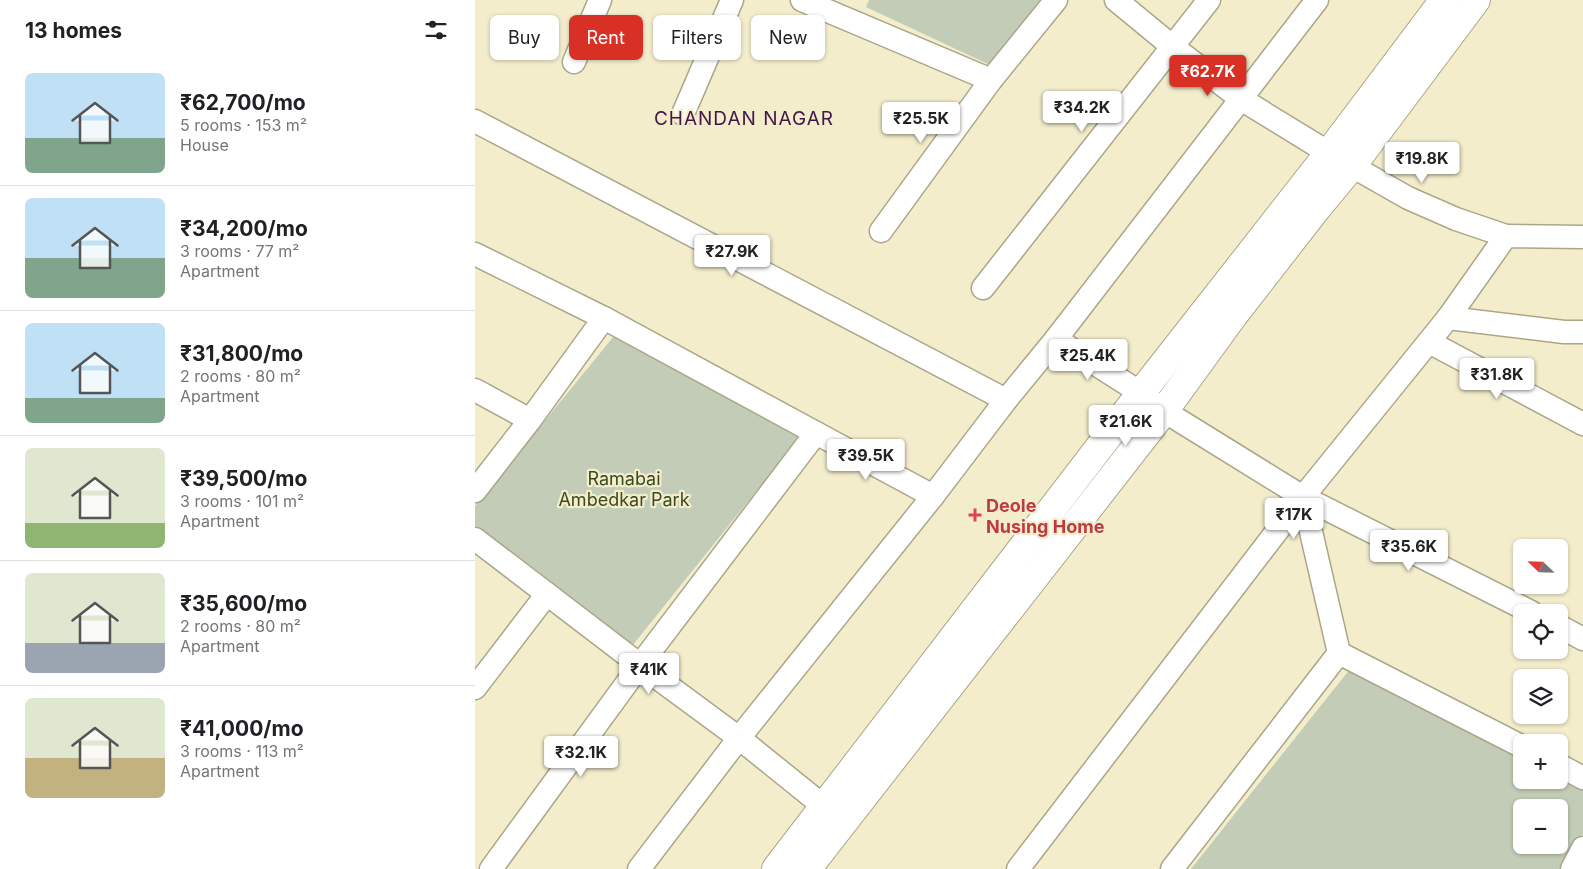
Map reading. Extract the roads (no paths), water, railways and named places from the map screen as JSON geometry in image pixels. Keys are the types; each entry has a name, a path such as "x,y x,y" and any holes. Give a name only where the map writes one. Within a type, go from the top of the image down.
{"main road":[{"path":"776,869 833,815 1165,411 1233,316 1317,208 1340,160 1444,0"},
{"path":"807,869 833,815 1141,393 1476,0"}],"street":[{"path":"574,62 600,0"},
{"path":"683,114 732,0"},
{"path":"802,0 849,9 991,80"},
{"path":"881,231 991,80 1055,0"},
{"path":"1116,0 1241,99 1340,160 1408,198 1456,219 1506,236 1583,237"},
{"path":"983,288 1209,0"},
{"path":"639,869 739,738 1056,339 1317,0"},
{"path":"475,121 1006,400"},
{"path":"1018,869 1303,497 1448,318 1506,236"},
{"path":"475,254 604,318 933,496"},
{"path":"475,490 530,420 604,318"},
{"path":"1448,318 1564,332 1583,332"},
{"path":"1056,339 1141,393 1165,411 1303,497 1515,604"},
{"path":"1429,342 1583,424"},
{"path":"475,390 530,420"},
{"path":"491,869 640,666 816,434"},
{"path":"1303,497 1339,652 1513,742"},
{"path":"475,539 640,666 739,738 833,815"},
{"path":"475,688 547,594"},
{"path":"1568,631 1583,639"},
{"path":"1172,869 1339,652"},
{"path":"1568,770 1583,778"},
{"path":"1572,869 1583,848"}],"place":[{"name":"Deole Nusing Home","path":"975,515"}],"district":[{"name":"CHANDAN NAGAR","path":"744,118"}],"park label":[{"name":"Ramabai Ambedkar Park","path":"624,488"}]}
